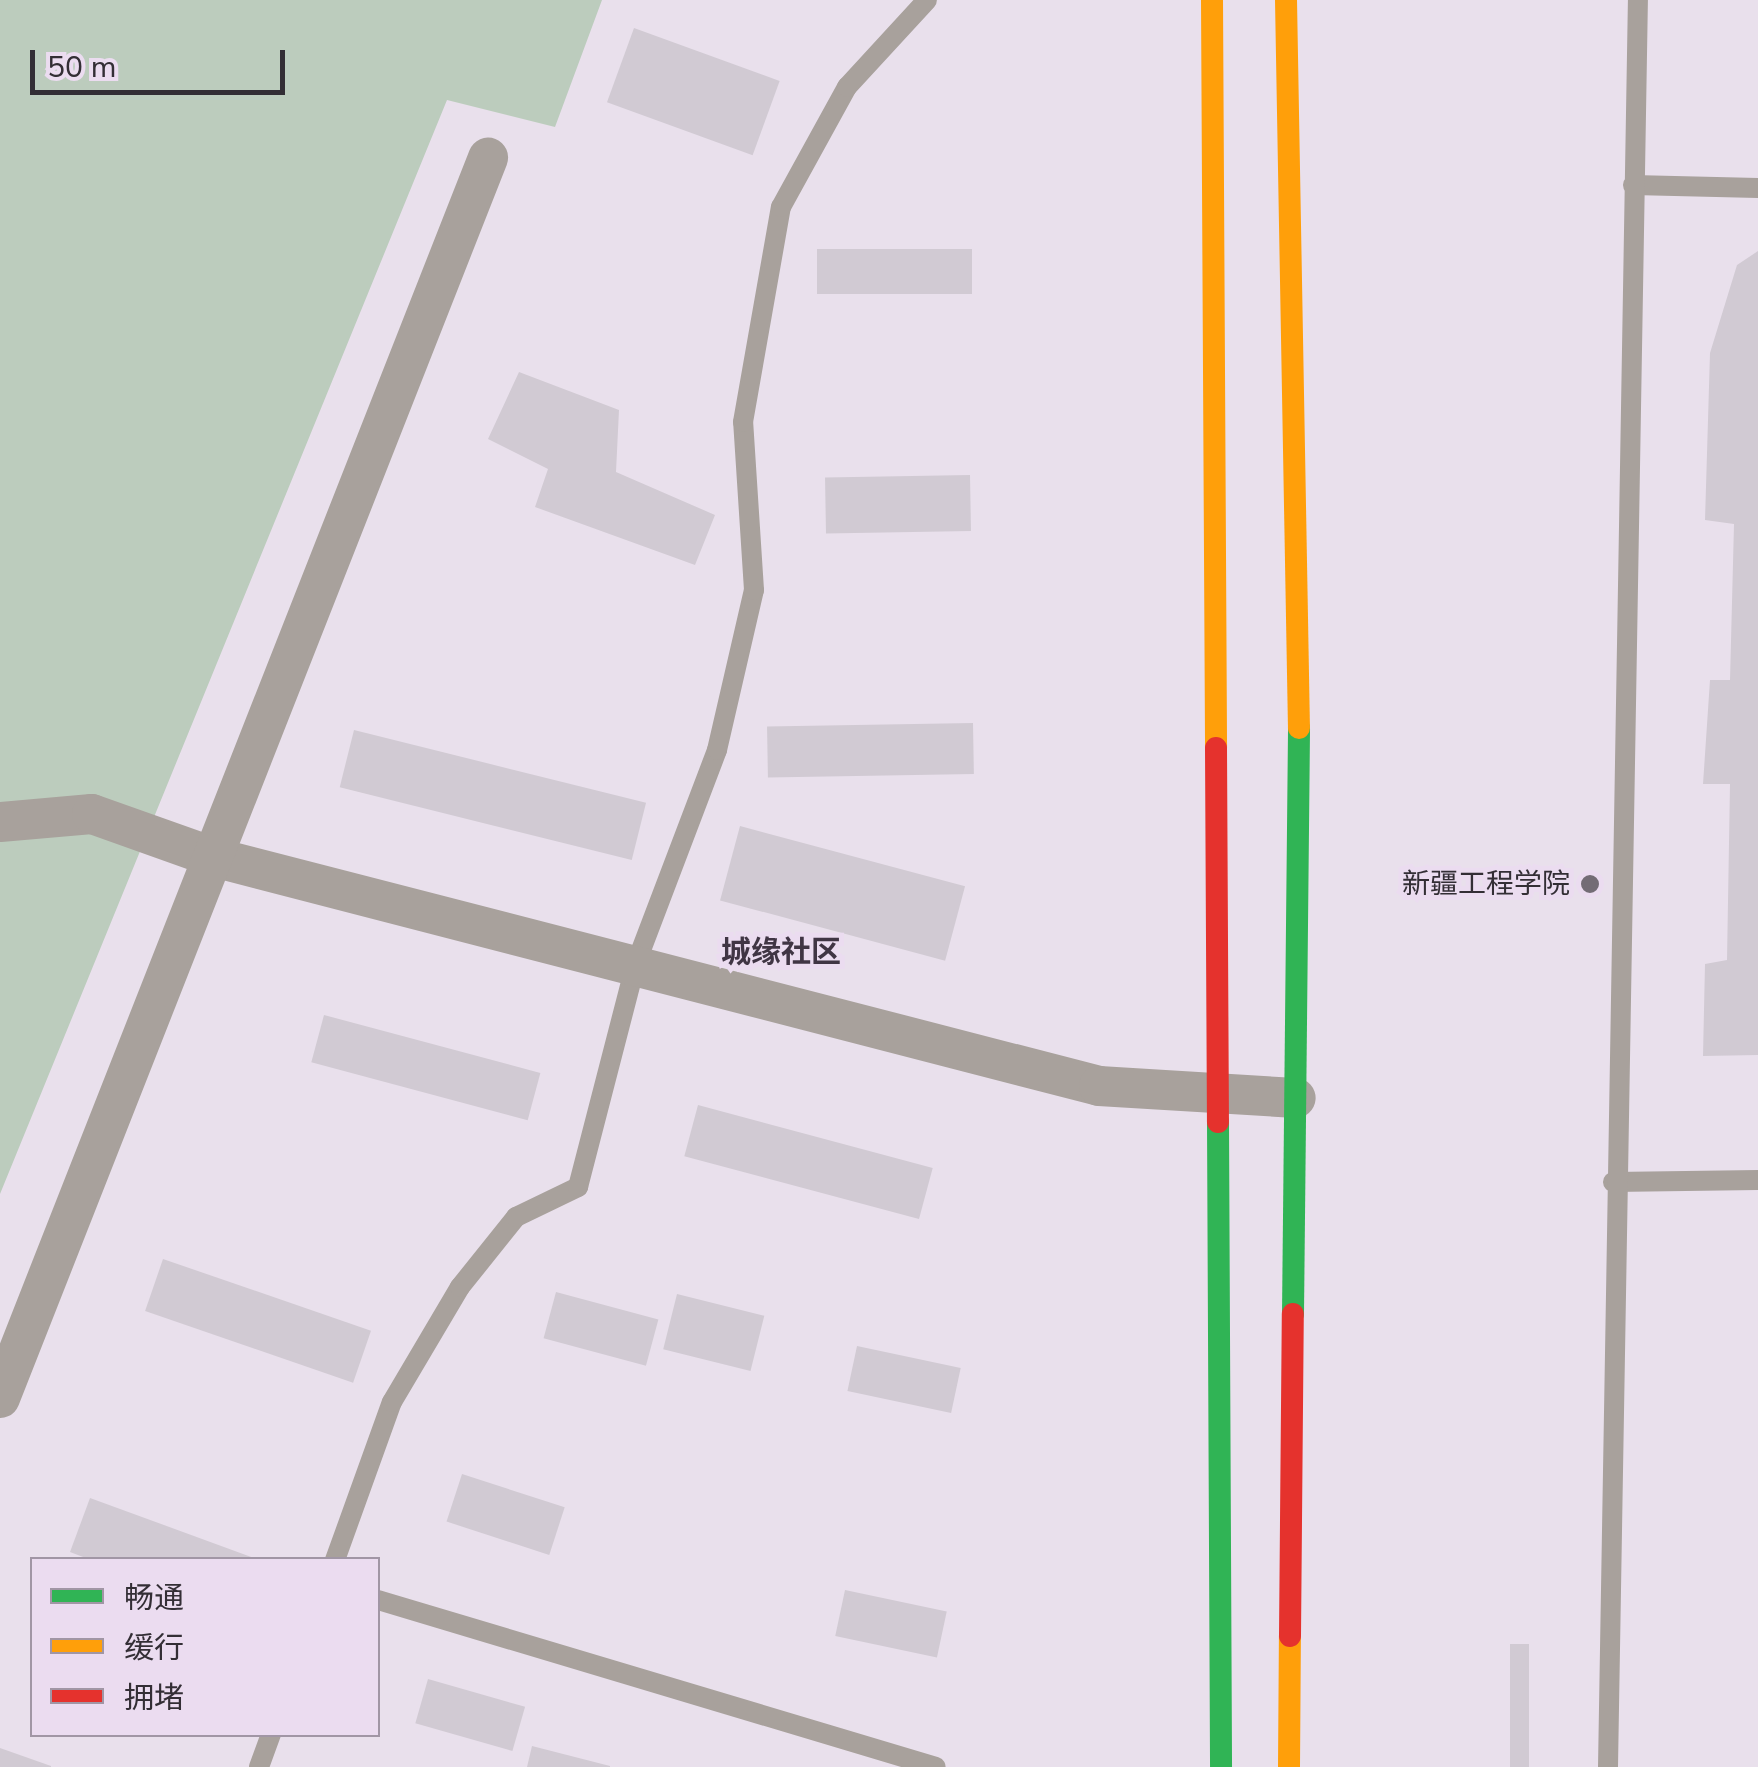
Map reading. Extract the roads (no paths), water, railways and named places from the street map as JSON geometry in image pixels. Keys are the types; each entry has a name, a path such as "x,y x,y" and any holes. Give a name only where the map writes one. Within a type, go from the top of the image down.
{"main road":[{"path":"1212,0 1221,1767"},
{"path":"1286,0 1299,743 1288,1767"}],"street":[{"path":"0,1398 488,158"},
{"path":"0,822 8,816 92,814 213,857 1099,1086 1296,1098"}],"lane":[{"path":"336,1557 392,1402 460,1288 516,1217 578,1187 634,966 717,750 754,590 743,422 781,207 847,87 926,0"},
{"path":"1608,1767 1612,1182 1638,0"},
{"path":"1633,185 1758,188"},
{"path":"1612,1182 1758,1180"},
{"path":"380,1601 936,1767"},
{"path":"259,1767 270,1737"}],"place":[{"name":"新疆工程学院","path":"1590,884"}],"district":[{"name":"城缘社区","path":"781,953"}]}
